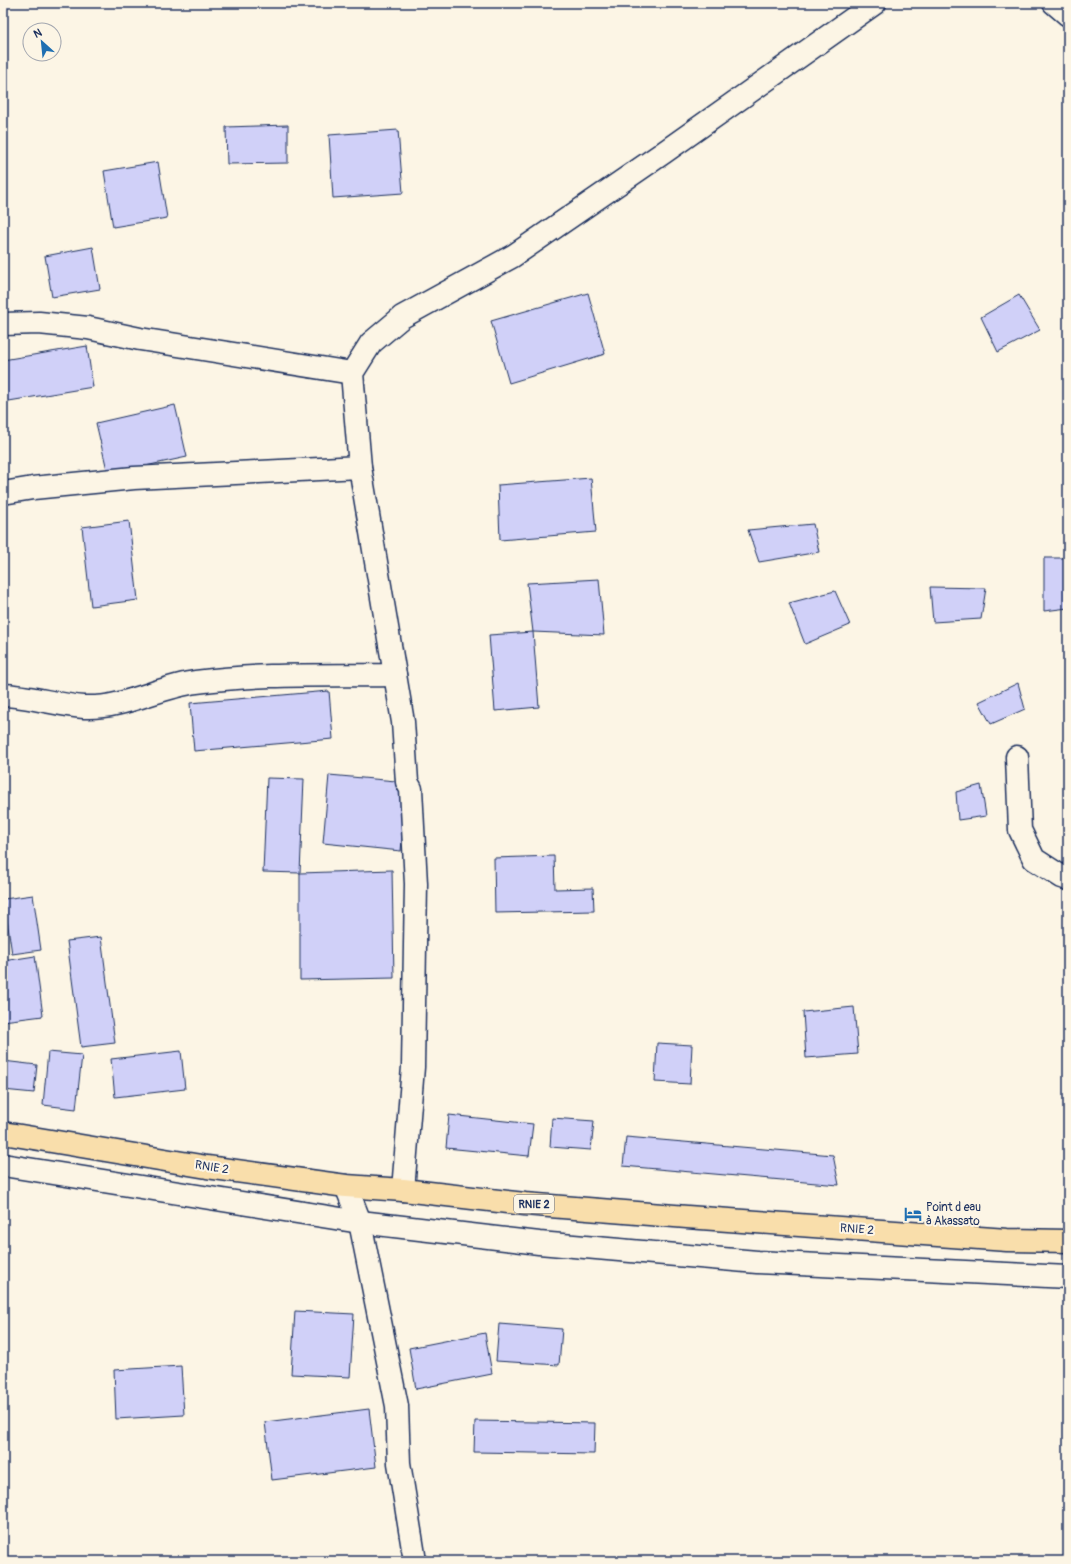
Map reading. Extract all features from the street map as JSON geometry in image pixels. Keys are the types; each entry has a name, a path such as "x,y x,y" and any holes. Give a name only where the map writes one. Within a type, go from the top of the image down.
{"highway":[{"name":"RNIE 2","path":"3,1133 207,1167 346,1186 403,1190 525,1204 686,1217 1007,1240 1068,1241"}],"street":[{"path":"403,1190 413,1067 416,884 411,789 407,782 403,722 360,467 352,374 371,343 402,317 513,256 664,153 875,3"},
{"path":"1054,3 1068,15"},
{"path":"3,324 39,323 88,328 140,340 352,374"},
{"path":"3,493 33,488 134,478 360,467"},
{"path":"3,695 18,696 84,707 118,704 194,682 231,678 395,675"},
{"path":"1017,757 1020,830 1034,859 1062,877 1068,879"},
{"path":"3,1165 360,1222 539,1243 757,1262 1068,1277"},
{"path":"346,1186 360,1222 396,1406 399,1463 415,1561"}],"building":[{"path":"288,125 288,163 227,164 226,127"},
{"path":"398,130 403,193 333,198 329,135"},
{"path":"158,162 167,218 113,227 104,171"},
{"path":"93,247 100,289 52,297 45,256"},
{"path":"588,293 605,354 509,383 491,321"},
{"path":"1019,295 1040,330 998,352 981,317"},
{"path":"87,346 93,387 3,402 3,360"},
{"path":"175,405 187,457 108,474 96,423"},
{"path":"591,478 596,532 500,540 498,485"},
{"path":"129,521 138,600 91,606 82,527"},
{"path":"813,524 819,552 759,562 748,530"},
{"path":"1044,558 1068,558 1068,608 1044,611"},
{"path":"599,579 604,635 533,632 527,583"},
{"path":"930,587 986,588 981,619 933,622"},
{"path":"835,591 850,625 805,644 789,603"},
{"path":"533,632 539,707 495,711 489,635"},
{"path":"1018,683 1025,709 991,724 979,702"},
{"path":"329,691 333,739 194,751 190,703"},
{"path":"329,775 407,782 401,851 323,843"},
{"path":"267,778 304,779 300,873 263,872"},
{"path":"981,785 986,816 958,820 956,792"},
{"path":"554,856 555,889 593,888 594,911 495,913 494,858"},
{"path":"392,870 394,978 300,980 300,873"},
{"path":"33,895 41,950 12,954 4,899"},
{"path":"101,937 115,1043 81,1047 67,941"},
{"path":"35,956 43,1016 3,1021 3,961"},
{"path":"854,1007 858,1054 806,1058 803,1012"},
{"path":"657,1043 692,1045 690,1084 655,1082"},
{"path":"181,1051 185,1089 115,1097 111,1059"},
{"path":"48,1052 82,1055 76,1109 43,1105"},
{"path":"3,1061 37,1065 34,1093 3,1090"},
{"path":"449,1115 533,1124 529,1156 446,1148"},
{"path":"552,1118 594,1121 591,1150 550,1147"},
{"path":"626,1137 833,1155 839,1185 623,1166"},
{"path":"295,1311 354,1314 350,1377 291,1374"},
{"path":"499,1324 562,1329 559,1365 496,1361"},
{"path":"485,1333 492,1374 416,1389 409,1348"},
{"path":"181,1366 184,1415 116,1419 114,1370"},
{"path":"369,1409 376,1467 272,1480 265,1422"},
{"path":"475,1421 595,1423 594,1454 474,1452"}],"place":[{"name":"Point d eau à Akassato","path":"913,1214"}]}
